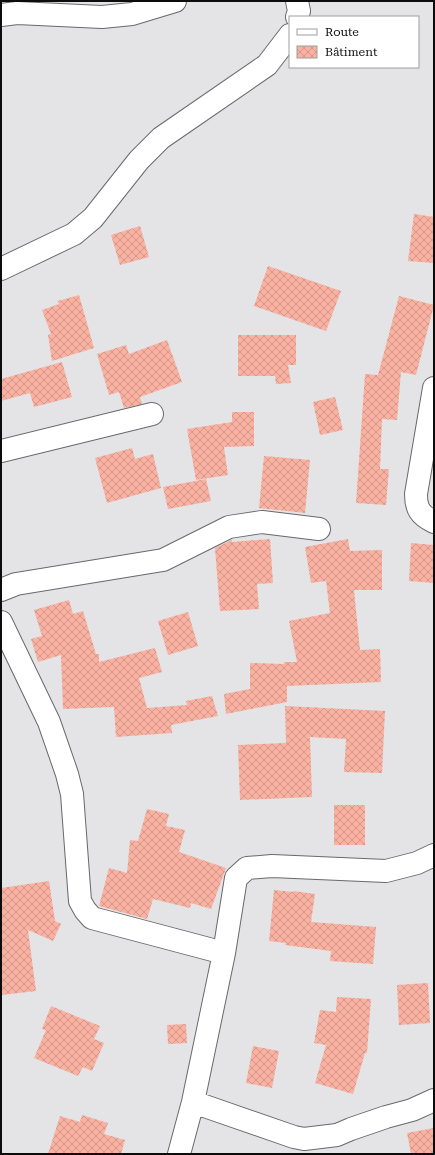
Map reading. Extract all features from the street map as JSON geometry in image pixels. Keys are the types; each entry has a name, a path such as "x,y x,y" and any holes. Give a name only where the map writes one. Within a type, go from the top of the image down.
{"street":[{"path":"1,15 17,13 102,18 132,14 175,1"},
{"path":"297,1 299,11 297,16"},
{"path":"1,269 74,234 94,218 139,160 161,138 267,65 289,36"},
{"path":"434,388 416,494 416,505 423,516 434,522"},
{"path":"1,451 152,414"},
{"path":"1,590 16,584 162,560 229,527 262,522 319,529"},
{"path":"1,622 49,722 67,774 72,794 80,901 85,910 92,918 224,953"},
{"path":"179,1154 193,1102 224,953 236,878 247,868 272,866 386,871 417,863 434,855"},
{"path":"193,1102 294,1137 304,1139 336,1135 412,1110 434,1100"}],"building":[{"path":"414,214 434,217 434,263 408,261"},
{"path":"140,226 149,257 120,265 111,235"},
{"path":"268,266 341,291 326,331 254,306"},
{"path":"79,295 94,348 52,361 48,335 51,334 42,310 59,304 58,301"},
{"path":"399,296 434,305 416,375 401,372 397,420 382,419 380,469 389,469 386,505 356,503 365,374 378,375"},
{"path":"238,335 296,335 296,365 288,365 291,383 276,384 275,376 238,376"},
{"path":"167,340 182,382 140,397 142,404 124,408 119,392 109,395 97,354 126,345 129,354"},
{"path":"62,362 72,397 34,407 30,393 1,401 1,379"},
{"path":"335,397 343,430 320,435 313,402"},
{"path":"232,412 254,412 254,446 224,447 228,475 196,480 187,429 232,422"},
{"path":"132,448 135,459 153,454 161,488 107,503 95,458"},
{"path":"264,456 310,460 305,513 259,508"},
{"path":"206,479 211,501 168,509 163,487"},
{"path":"270,539 273,583 257,584 259,609 220,611 215,548 232,540 232,542"},
{"path":"348,539 350,551 382,550 382,590 354,590 360,650 380,649 381,682 287,686 287,702 226,714 224,694 250,689 250,663 284,664 284,662 297,662 289,621 330,613 326,581 311,583 305,547"},
{"path":"411,543 434,545 434,583 409,581"},
{"path":"69,600 73,614 83,611 96,654 99,654 99,662 155,648 162,672 139,678 147,708 187,705 186,701 212,696 218,716 171,725 172,733 116,737 114,707 63,709 61,655 38,662 31,639 42,636 34,610"},
{"path":"188,612 198,646 168,655 158,621"},
{"path":"285,706 385,711 382,773 344,772 346,739 310,737 312,797 240,800 238,745 286,743"},
{"path":"334,805 365,805 365,845 334,845"},
{"path":"147,809 169,814 166,826 185,830 179,852 226,868 211,909 191,903 190,908 153,899 147,919 99,906 109,868 127,873 130,840 138,841"},
{"path":"49,881 55,921 61,924 53,941 28,930 36,991 1,995 1,888"},
{"path":"274,890 315,894 311,922 376,927 373,964 330,961 331,951 285,945 286,943 269,941"},
{"path":"428,983 430,1023 399,1025 397,985"},
{"path":"337,997 371,999 367,1053 365,1053 353,1094 315,1083 326,1045 314,1043 320,1010 336,1012"},
{"path":"51,1006 100,1026 94,1039 104,1043 92,1071 83,1067 78,1076 34,1058 46,1030 42,1029"},
{"path":"186,1024 187,1043 168,1044 167,1025"},
{"path":"253,1046 279,1051 272,1088 246,1083"},
{"path":"82,1115 108,1123 104,1134 125,1140 121,1154 48,1154 60,1116 80,1122"},
{"path":"434,1128 434,1154 411,1154 407,1133"}]}
